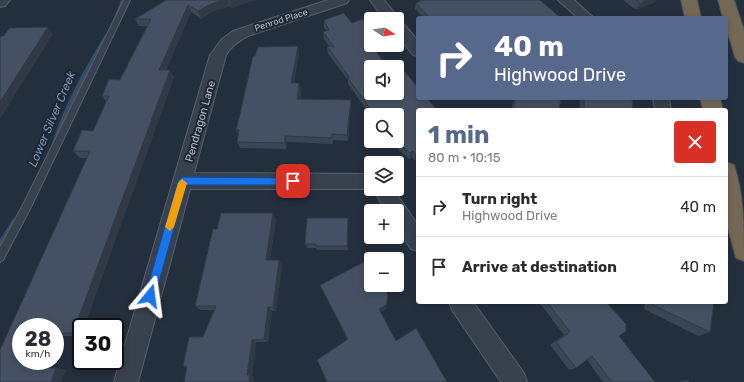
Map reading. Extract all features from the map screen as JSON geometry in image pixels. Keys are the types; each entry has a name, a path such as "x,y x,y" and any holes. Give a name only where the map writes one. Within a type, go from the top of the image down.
{"highway":[{"path":"689,0 693,16"},
{"path":"726,0 744,57"},
{"path":"728,180 744,250"}],"street":[{"path":"0,4 3,0"},
{"name":"Penrod Place","path":"224,44 234,36 342,0"},
{"path":"377,0 386,12"},
{"path":"565,0 585,16"},
{"path":"404,34 416,49"},
{"name":"Pendragon Lane","path":"126,382 218,55 224,44"},
{"path":"183,181 364,182"},
{"path":"404,221 416,239"},
{"path":"461,304 515,382"}],"lane":[{"path":"0,257 128,0"}],"building":[{"path":"166,0 223,0 198,11 188,5 159,70 170,70 79,318 72,318 72,333 64,333 64,318 14,318 90,151 73,151 82,130 93,131 109,96 102,96 109,79 120,80 151,19 135,19"},
{"path":"424,0 540,0 559,16 428,16 416,3"},
{"path":"636,0 648,0 640,3"},
{"path":"344,13 352,23 363,19 364,20 364,52 377,52 383,60 364,60 364,100 404,100 404,70 416,86 416,100 429,100 435,108 416,108 416,154 413,151 410,153 404,148 404,108 370,108 347,77 349,77 327,46 334,47 323,32 329,30 324,20"},
{"path":"48,27 0,102 0,37 4,36 9,28"},
{"path":"298,46 291,83 299,83 297,99 351,100 347,135 332,134 332,138 285,136 285,143 237,142 239,130 236,130 253,56 255,56 258,47"},
{"path":"515,100 561,100 559,108 513,108"},
{"path":"584,100 632,100 633,108 584,108"},
{"path":"221,213 273,213 266,260 279,260 273,307 268,307 264,339 252,340 247,375 250,375 249,382 184,382 187,366 183,366 189,337 203,337 216,306 195,306 213,229 217,229"},
{"path":"307,218 348,218 347,246 316,246 316,244 305,244"},
{"path":"364,262 364,292 386,292 388,295 386,305 379,309 396,341 416,328 447,382 327,382 317,360 348,339 320,285"},
{"path":"549,304 608,304 626,324 626,331 619,336 655,382 612,382 592,356 576,368 556,342 570,332"},
{"path":"714,304 710,332 653,305"},
{"path":"12,323 12,370 55,370 51,382 0,382 0,350"}],"waterway":[{"name":"Lower Silver Creek","path":"115,20 123,0"},
{"name":"Lower Silver Creek","path":"55,143 77,88 107,36"},
{"name":"Lower Silver Creek","path":"0,245 15,221"}],"slow traffic":[{"path":"170,227 182,183"}],"route":[{"path":"150,296 183,181 293,181"}]}
